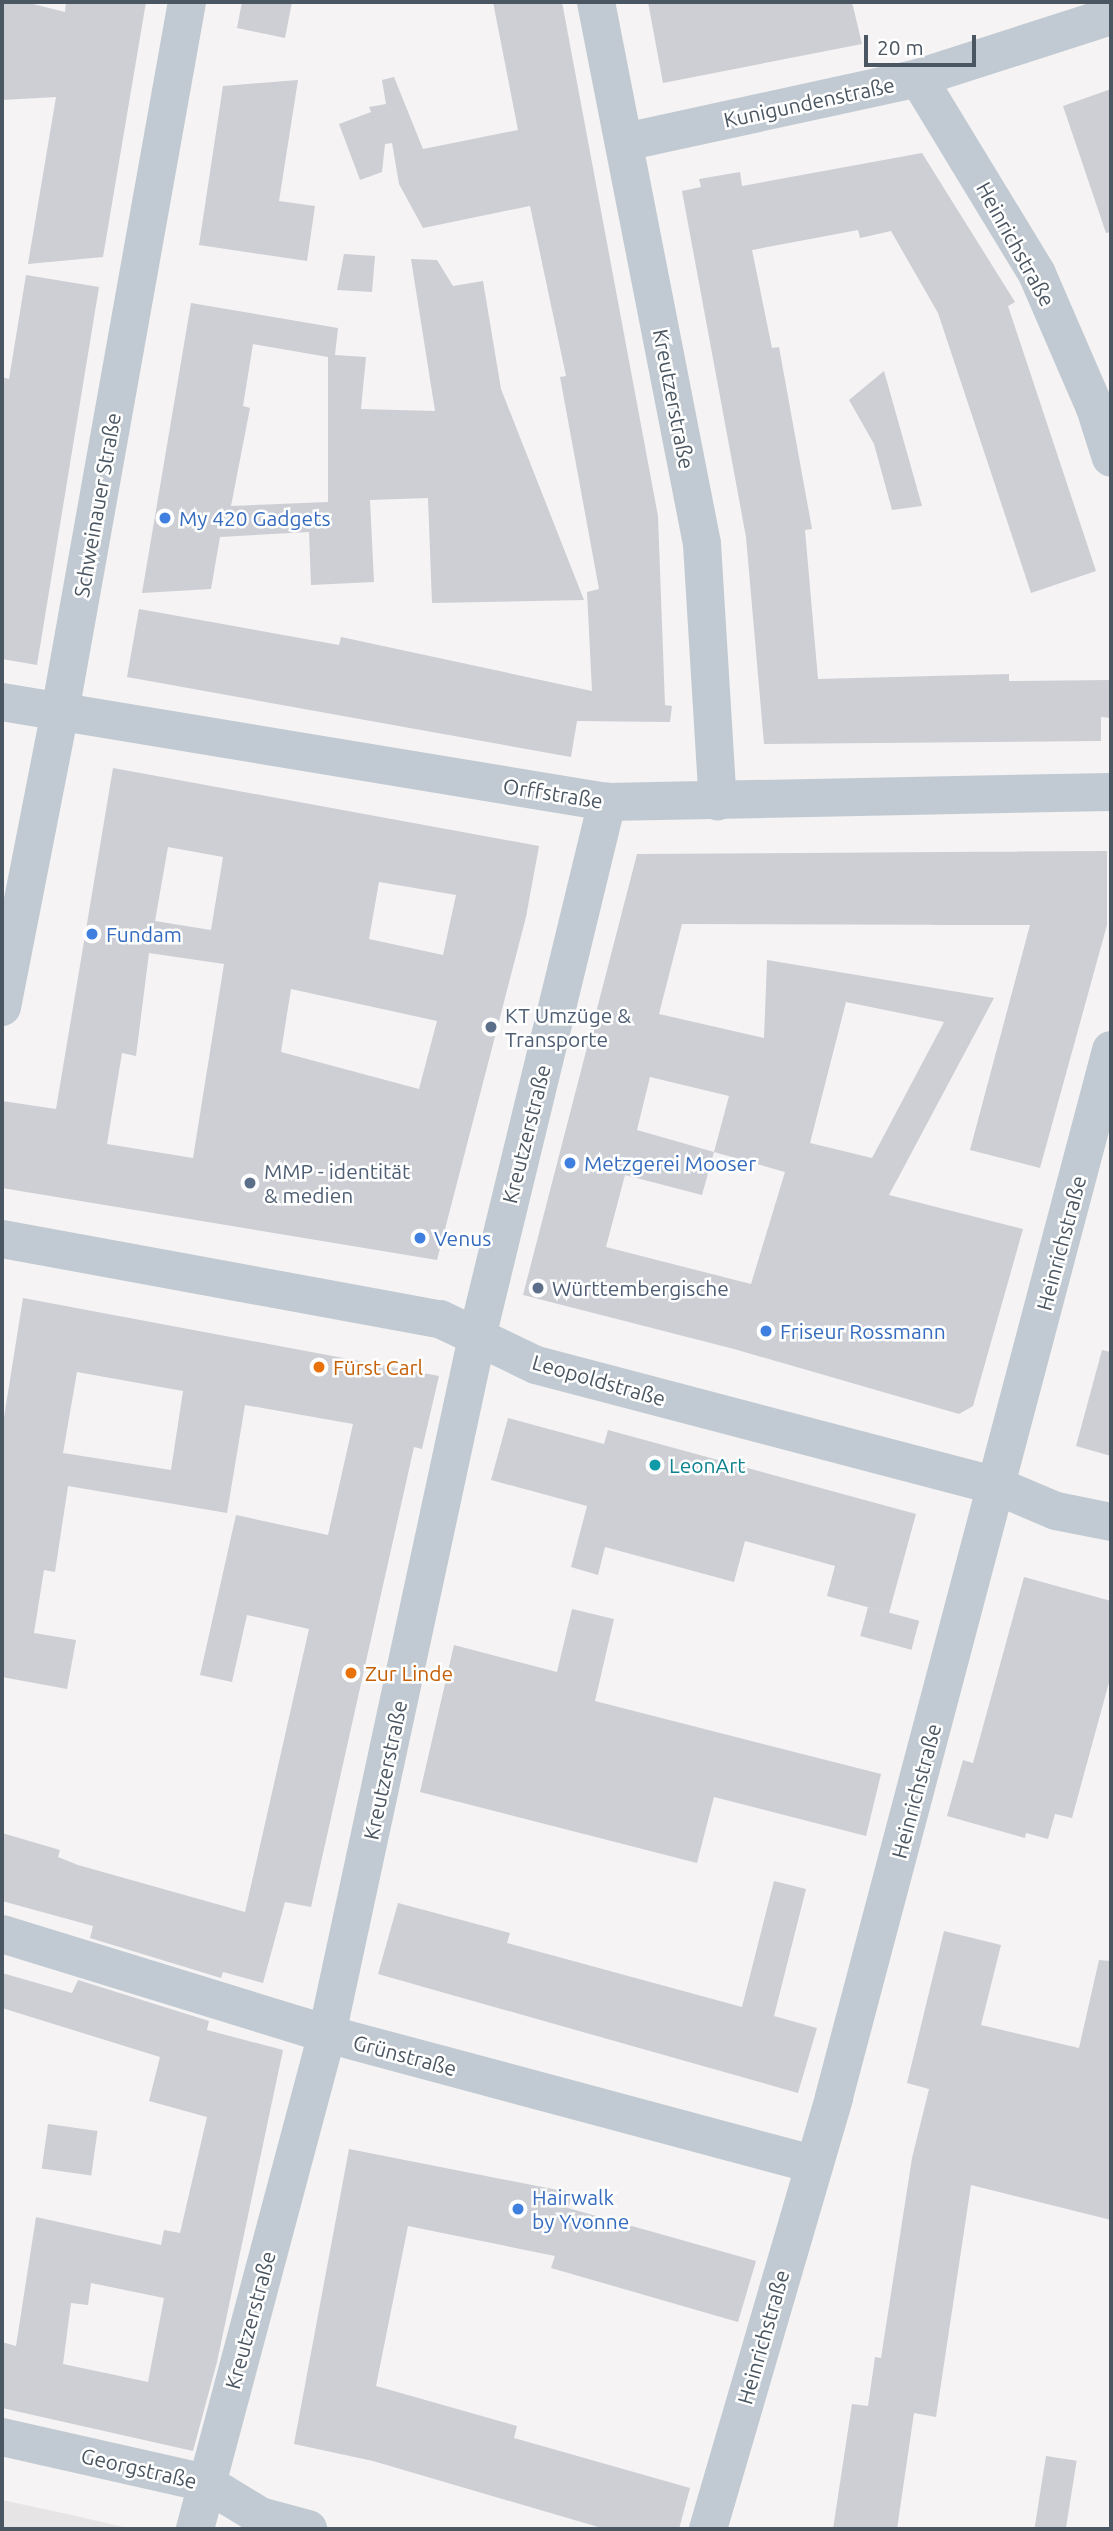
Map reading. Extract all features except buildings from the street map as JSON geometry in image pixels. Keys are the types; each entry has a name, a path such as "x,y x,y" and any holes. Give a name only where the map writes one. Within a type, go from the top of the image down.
{"street":[{"name":"Schweinauer Straße","path":"2,1007 60,712 187,2"},
{"name":"Kreutzerstraße","path":"596,2 702,544 718,802"},
{"name":"Kunigundenstraße","path":"625,142 918,78 1111,16"},
{"name":"Heinrichstraße","path":"918,78 1037,274 1095,408 1111,458"},
{"name":"Orffstraße","path":"2,702 607,802 718,802 1111,792"},
{"name":"Kreutzerstraße","path":"195,2529 327,2034 477,1337 607,802"},
{"name":"Heinrichstraße","path":"708,2529 812,2164 834,2097 998,1486 1111,1050"},
{"name":"Leopoldstraße","path":"2,1240 440,1319 536,1365 998,1486 1056,1511 1111,1522"},
{"name":"Grünstraße","path":"2,1934 327,2034 812,2164"},
{"name":"Georgstraße","path":"2,2437 206,2483 260,2516 309,2529"}],"shaded area":[{"path":"2,2500 67,2514 132,2529 2,2529"}],"place":[{"name":"My 420 Gadgets","path":"165,518"},
{"name":"Fundam","path":"92,934"},
{"name":"KT Umzüge & Transporte","path":"491,1027"},
{"name":"Metzgerei Mooser","path":"570,1163"},
{"name":"MMP - identität & medien","path":"250,1183"},
{"name":"Venus","path":"420,1238"},
{"name":"Württembergische","path":"538,1288"},
{"name":"Friseur Rossmann","path":"766,1331"},
{"name":"Fürst Carl","path":"319,1367"},
{"name":"LeonArt","path":"655,1465"},
{"name":"Zur Linde","path":"351,1673"},
{"name":"Hairwalk by Yvonne","path":"518,2209"}]}
